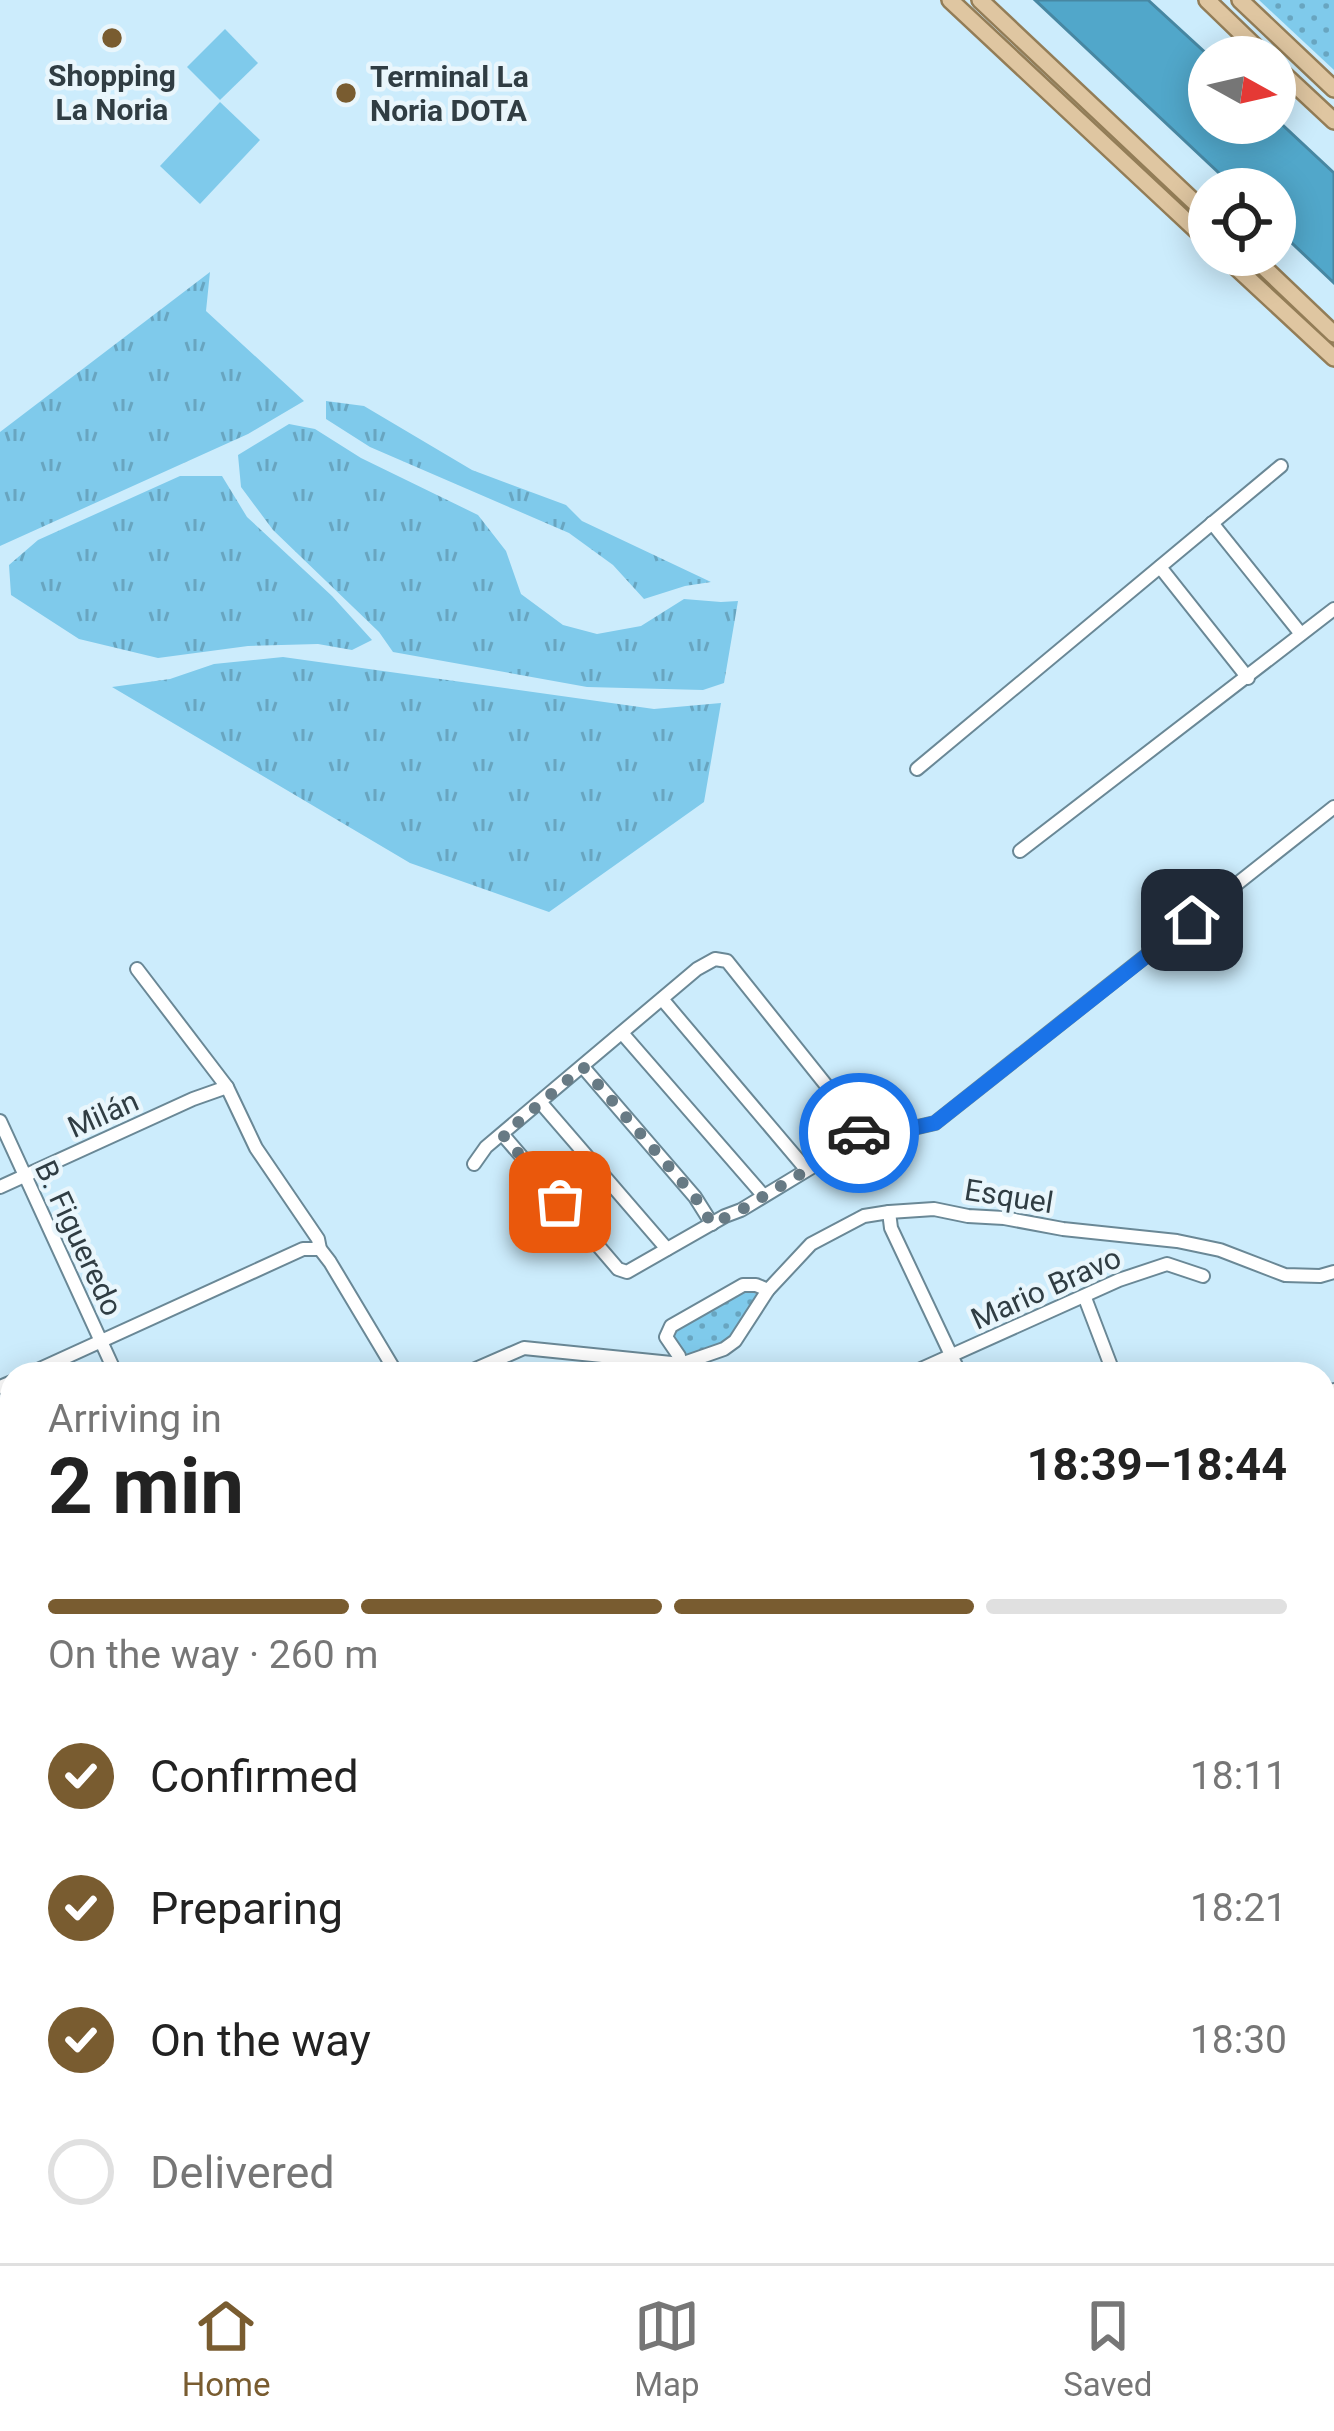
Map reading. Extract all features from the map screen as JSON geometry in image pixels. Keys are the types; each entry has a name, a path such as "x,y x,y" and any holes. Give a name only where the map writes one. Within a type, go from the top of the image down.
{"main road":[{"path":"950,0 1188,222"},
{"path":"980,0 1188,196"},
{"path":"1207,0 1244,36"},
{"path":"1240,0 1334,89"},
{"path":"1296,86 1334,121"},
{"path":"1246,276 1334,358"},
{"path":"1272,276 1334,334"}],"street":[{"path":"917,769 1281,466"},
{"path":"1212,524 1301,634"},
{"path":"1160,567 1248,678"},
{"path":"1020,851 1334,609"},
{"path":"503,1135 618,1269 627,1272 741,1210 829,1157 858,1133 896,1132 943,1118 1334,807"},
{"path":"474,1164 662,999 716,959 728,961 858,1133"},
{"path":"137,969 226,1087 256,1148 318,1239 390,1362"},
{"path":"662,999 806,1169"},
{"path":"622,1033 764,1195"},
{"path":"583,1067 695,1197 712,1224"},
{"name":"Milán","path":"0,1186 226,1087"},
{"path":"541,1102 668,1249"},
{"name":"B. Figueredo","path":"0,1121 111,1362"},
{"name":"Esquel","path":"697,1362 730,1346 768,1290 802,1252 864,1216 889,1212 946,1210 1177,1241 1220,1250 1277,1274 1311,1277 1334,1272"},
{"path":"889,1212 891,1228 955,1362"},
{"path":"55,1362 304,1249 320,1249"},
{"name":"Mario Bravo","path":"937,1362 1166,1264 1203,1276"},
{"path":"679,1362 666,1337 671,1326 743,1285 768,1290"},
{"path":"1084,1298 1109,1362"},
{"path":"491,1362 515,1351 545,1349 635,1362"}],"green space":[{"path":"1259,0 1334,0 1334,70"},
{"path":"225,29 258,63 220,100 187,67"},
{"path":"220,102 260,140 200,204 160,166"},
{"path":"210,272 206,311 304,401 248,434 0,546 0,432"},
{"path":"326,401 364,406 472,470 566,505 582,521 711,582 644,599 613,565 569,533 370,447 326,419"},
{"path":"289,424 315,429 361,458 478,515 506,551 521,594 563,625 597,634 641,626 684,599 738,601 724,683 703,690 587,687 393,652 379,632 273,530 241,487 238,455"},
{"path":"180,476 222,476 247,517 372,640 352,650 318,644 248,646 158,658 79,639 11,595 9,565 38,540"},
{"path":"283,657 654,709 721,703 704,802 549,912 410,863 112,687 170,679 214,664"},
{"path":"749,1289 758,1295 732,1336 687,1354 680,1349 670,1334 674,1329"}],"shaded area":[{"path":"1035,0 1148,0 1188,37 1188,144"},
{"path":"1296,138 1334,173 1334,283 1296,247 1296,168 1214,168 1188,144 1296,144"}],"way so far":[{"path":"560,1202 503,1135 583,1067 695,1197 712,1224 829,1157 859,1133"}],"place":[{"name":"Shopping La Noria","path":"112,38"},
{"name":"Terminal La Noria DOTA","path":"346,93"}],"route":[{"path":"859,1133 896,1132 935,1123 1192,920"}]}
